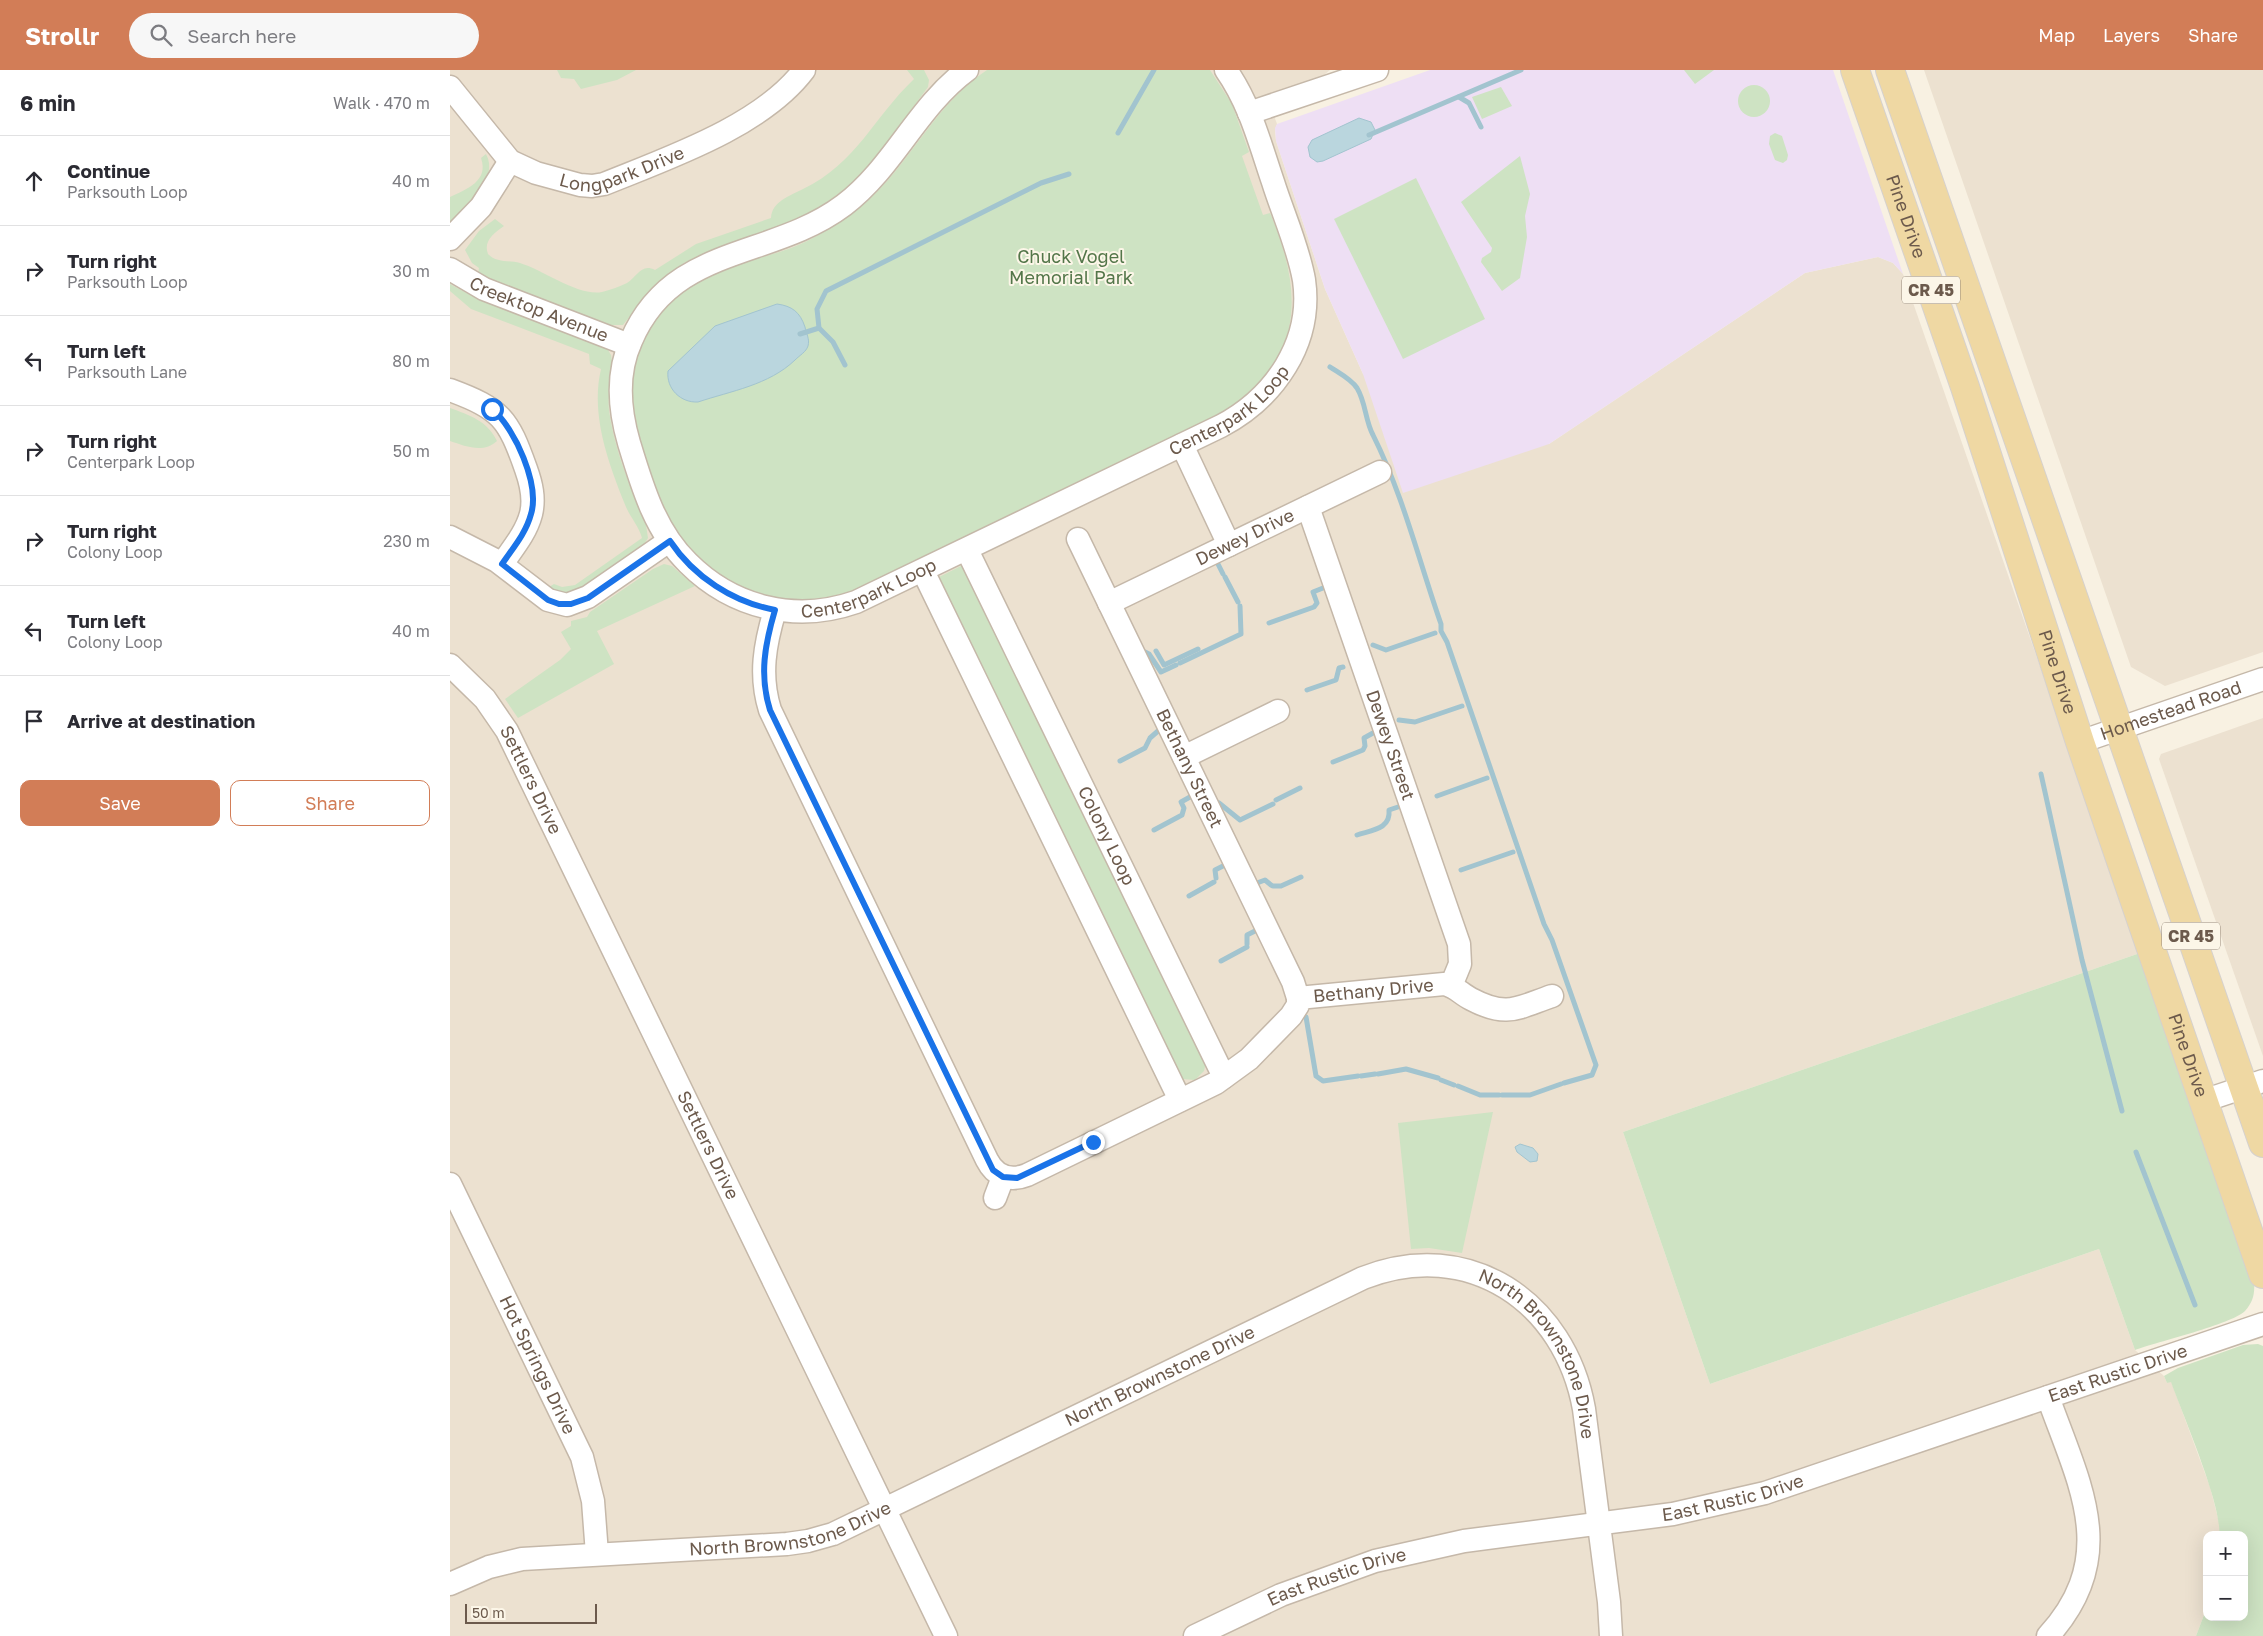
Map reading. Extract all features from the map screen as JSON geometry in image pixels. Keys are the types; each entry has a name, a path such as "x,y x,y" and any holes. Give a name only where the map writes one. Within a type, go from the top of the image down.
{"main road":[{"name":"Pine Drive","path":"1855,70 2007,511 2080,742 2263,1274"},
{"name":"Pine Drive","path":"1890,70 2119,729 2253,1084 2263,1143"}],"street":[{"name":"Longpark Drive","path":"450,87 510,161 530,170 567,182 586,186 598,186 717,136 783,94 804,70"},
{"name":"Centerpark Loop","path":"953,74 882,170 853,198 803,230 714,261 686,274 665,291 648,309 629,345 620,388 622,416 650,505 670,541 686,562 712,584 738,598 775,610 802,612 844,606 871,596 1235,419 1263,398 1288,363 1302,324 1305,292 1301,267 1249,113 1237,86 1226,70"},
{"path":"1249,113 1337,77 1370,71"},
{"path":"450,239 489,197 510,161"},
{"name":"Creektop Avenue","path":"450,269 484,289 629,345"},
{"path":"450,390 485,404 503,419 513,434 529,478 532,494 531,514 526,528 502,564"},
{"path":"1182,445 1228,546"},
{"name":"Dewey Drive","path":"1109,603 1380,472"},
{"name":"Dewey Street","path":"1308,507 1459,944 1460,964 1452,986"},
{"path":"450,537 502,564 548,600 559,604 571,604 588,598 670,541"},
{"name":"Bethany Street","path":"1078,539 1293,982 1298,998"},
{"name":"Colony Loop","path":"967,550 1224,1077"},
{"path":"923,571 1180,1100"},
{"path":"775,610 763,667 764,688 770,710 993,1170 1003,1177 1017,1178 1027,1175 1224,1077"},
{"name":"Settlers Drive","path":"450,666 485,699 508,731 946,1636"},
{"name":"Homestead Road","path":"2080,742 2263,680"},
{"path":"1184,757 1278,711"},
{"name":"Bethany Drive","path":"1224,1077 1249,1059 1291,1016 1298,1005 1298,998 1435,984 1452,986 1470,999 1504,1012 1552,996"},
{"path":"2203,1101 2253,1084"},
{"path":"995,1198 1003,1177"},
{"name":"Hot Springs Drive","path":"450,1184 582,1457 593,1501 597,1554"},
{"name":"North Brownstone Drive","path":"450,1584 478,1571 510,1561 535,1557 803,1542 833,1534 1363,1278 1397,1267 1425,1265 1460,1269 1500,1284 1528,1304 1556,1334 1575,1371 1582,1399 1599,1525 1611,1636"},
{"name":"East Rustic Drive","path":"1195,1636 1281,1594 1374,1561 1464,1541 1599,1525 1691,1511 1765,1493 2263,1324"},
{"path":"2048,1398 2083,1498 2090,1542 2081,1589 2064,1618 2048,1636"}],"shaded area":[{"path":"450,70 1330,70 1324,75 1267,96 1277,124 1275,131 1276,141 1325,289 1363,374 1549,444 1805,273 1878,257 1893,263 1903,274 2140,953 1623,1132 1710,1384 2099,1249 2135,1350 2164,1376 2167,1383 2171,1381 2210,1487 2220,1526 2219,1531 2203,1531 2203,1618 2196,1636 450,1636"},
{"path":"1430,70 1833,70 1903,274 1893,263 1878,257 1805,273 1549,444 1403,493 1363,374 1325,289 1276,141 1275,128 1277,124"},
{"path":"1924,70 2263,70 2263,652 2165,686 2131,667"},
{"path":"2263,718 2263,1056 2159,759 2161,754"}],"green space":[{"path":"557,70 636,70 617,80 581,89 574,79 561,78"},
{"path":"907,70 924,70 929,80 928,87 870,166 847,188 817,209 778,228 703,254 684,263 652,288 623,325 610,325 478,274 479,268 472,263 465,250 479,231 495,219 504,226 488,241 487,249 491,257 529,266 583,291 602,292 621,286 643,269 650,268 655,270 696,244 771,218 772,212 778,203 822,178 851,153 914,79"},
{"name":"Chuck Vogel Memorial Park","path":"987,70 1210,70 1232,104 1249,152 1242,156 1263,215 1270,213 1287,262 1292,307 1289,329 1282,351 1270,372 1253,392 1225,412 863,588 828,597 796,600 764,594 730,581 709,569 696,557 664,509 655,486 637,431 631,401 631,382 641,346 661,314 689,288 725,269 799,245 851,214 888,181 949,103"},
{"path":"1684,70 1714,70 1695,84"},
{"path":"1754,85 1760,86 1765,90 1769,95 1769,107 1765,112 1760,116 1754,117 1748,116 1743,112 1739,107 1738,101 1739,95 1743,90 1748,86"},
{"path":"1501,87 1512,106 1482,119 1472,97"},
{"path":"1775,133 1782,136 1788,155 1787,160 1783,163 1775,160 1769,144 1770,136"},
{"path":"486,154 489,163 485,183 472,201 450,224 450,197 475,183 482,173 481,158"},
{"path":"1520,156 1530,194 1525,216 1527,237 1520,278 1502,291 1481,262 1482,258 1491,252 1492,248 1461,202"},
{"path":"1416,178 1485,319 1403,359 1334,219"},
{"path":"450,284 472,296 599,345 608,350 611,355 612,369 609,410 611,425 624,469 646,525 648,538 643,546 606,574 576,591 562,593 549,587 554,584 562,587 575,585 642,538 626,507 603,439 598,404 598,386 601,369 590,364 589,354 471,309 450,291"},
{"path":"450,408 471,416 489,428 497,441 486,447 474,448 450,441"},
{"path":"664,564 672,566 695,586 597,631 614,664 518,718 505,699 560,660 571,649 561,632 571,626 571,621 587,617 590,612 653,569"},
{"path":"965,564 1206,1062 1204,1071 1195,1080 1182,1079 935,579"},
{"path":"2140,953 2254,1282 2253,1298 2245,1311 2210,1327 2135,1350 2099,1249 1710,1384 1623,1132"},
{"path":"1493,1112 1462,1253 1429,1248 1411,1249 1398,1123"},
{"path":"2258,1344 2263,1346 2263,1636 2196,1636 2203,1618 2203,1621 2248,1621 2248,1531 2219,1531 2215,1504 2201,1460 2171,1382 2167,1383 2164,1376 2178,1368 2243,1345"}],"water":[{"path":"1359,118 1371,122 1375,130 1371,139 1323,161 1317,162 1310,157 1308,147 1312,140"},
{"path":"777,304 787,306 795,311 803,322 809,341 803,353 774,376 736,390 698,402 686,400 676,394 669,384 668,371 715,326"},
{"path":"1520,1144 1533,1148 1538,1154 1537,1161 1530,1162 1517,1152 1515,1147"}],"waterway":[{"path":"1118,133 1154,70"},
{"path":"1369,135 1521,70"},
{"path":"1459,97 1469,103 1481,127"},
{"path":"845,365 833,342 819,328 817,309 826,291 1041,183 1069,174"},
{"path":"800,334 819,328"},
{"path":"1330,367 1352,382 1360,394 1370,429 1384,458 1402,505 1441,624 1441,631 1447,642 1544,924 1552,940 1596,1065 1592,1075 1564,1083"},
{"path":"1218,564 1223,574"},
{"path":"1225,577 1238,602"},
{"path":"1269,623 1314,607 1317,603 1313,592 1323,588"},
{"path":"1180,663 1241,634 1240,606"},
{"path":"1373,645 1386,650 1435,633"},
{"path":"1156,651 1164,665 1198,649"},
{"path":"1145,652 1149,654 1161,672 1176,665"},
{"path":"1307,690 1336,680 1339,668 1343,667"},
{"path":"1399,720 1415,722 1462,706"},
{"path":"1120,761 1145,748 1150,738 1158,731"},
{"path":"1333,762 1363,750 1365,746 1364,738 1373,733"},
{"path":"2041,774 2082,960 2122,1111"},
{"path":"1437,796 1487,778"},
{"path":"1276,800 1300,788"},
{"path":"1154,830 1182,815 1184,808 1181,802 1190,797"},
{"path":"1219,803 1240,820 1273,804"},
{"path":"1357,835 1384,825 1389,816 1389,810 1398,807"},
{"path":"1461,870 1513,852"},
{"path":"1216,878 1215,870 1223,866"},
{"path":"1273,886 1281,886 1301,877"},
{"path":"1257,883 1265,880 1271,885"},
{"path":"1189,896 1214,882"},
{"path":"1247,944 1247,935 1255,931"},
{"path":"1221,961 1247,947"},
{"path":"1306,1017 1316,1076 1323,1081 1358,1076"},
{"path":"1378,1074 1406,1069 1438,1078"},
{"path":"1361,1076 1375,1074"},
{"path":"1441,1080 1454,1085"},
{"path":"1502,1095 1530,1095 1561,1084"},
{"path":"1458,1086 1480,1095 1499,1095"},
{"path":"2136,1152 2195,1305"}],"route":[{"path":"492,409 511,430 529,478 533,504 526,528 502,564 541,596 550,602 559,604 567,605 578,602 591,596 670,541 686,562 712,584 738,598 775,610 763,667 764,688 770,710 993,1170 1000,1176 1017,1178 1027,1175 1093,1142"}]}
